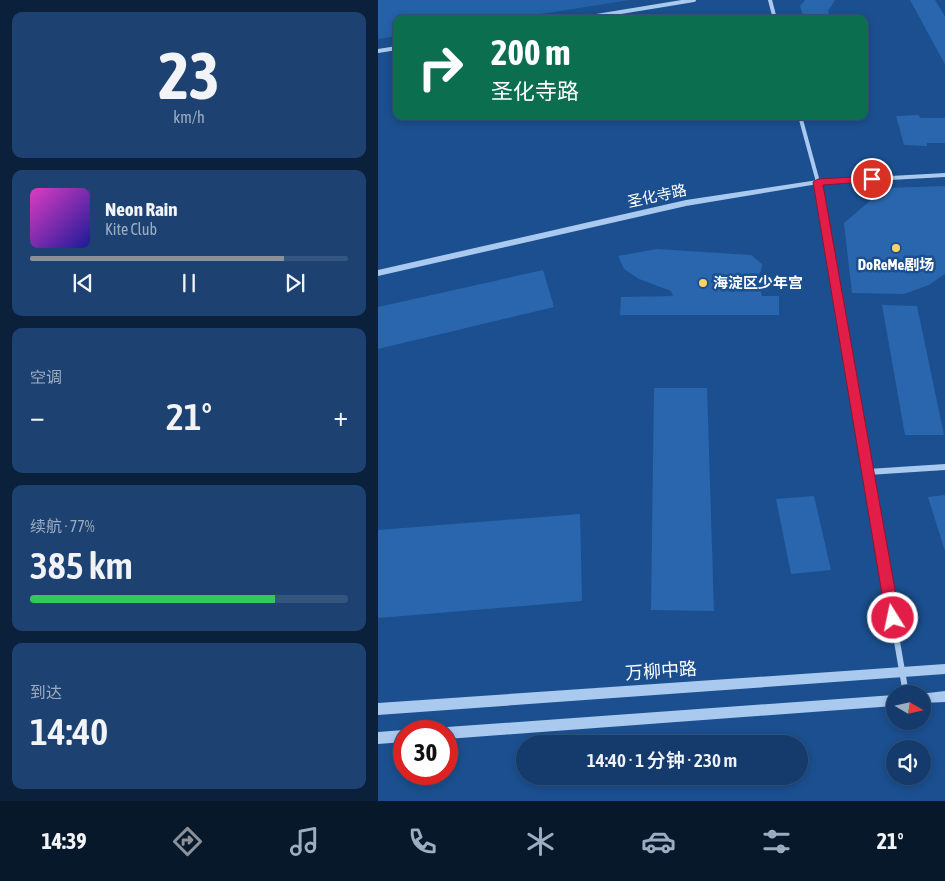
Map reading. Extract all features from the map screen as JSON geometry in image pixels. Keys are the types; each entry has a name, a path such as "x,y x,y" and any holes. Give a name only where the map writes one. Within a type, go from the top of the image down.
{"street":[{"path":"602,15 694,0"},
{"path":"770,0 773,15"},
{"path":"378,51 393,49"},
{"path":"801,120 818,182 904,685"},
{"name":"圣化寺路","path":"378,273 686,203 818,182 946,175"},
{"path":"868,472 946,468"},
{"name":"万柳中路","path":"378,708 946,669"},
{"path":"931,697 946,696"},
{"path":"458,732 886,701"},
{"path":"378,738 393,737"}],"shaded area":[{"path":"378,0 630,0 534,15 393,15 393,37 378,39"}],"building":[{"path":"805,0 835,0 828,11 830,15 803,15 800,6"},
{"path":"910,0 935,0 946,18 946,66"},
{"path":"918,115 921,118 946,118 946,143 927,143 927,146 904,145 896,116"},
{"name":"DoReMe剧场","path":"946,186 946,273 929,285 904,294 852,293 844,223 885,188"},
{"name":"海淀区少年宫","path":"657,249 751,255 762,264 761,271 757,277 762,296 779,296 779,315 620,315 621,297 673,296 671,291 639,279 624,269 618,256"},
{"path":"543,270 554,307 378,349 378,307"},
{"path":"882,305 917,306 944,435 905,435"},
{"path":"654,388 707,388 714,611 651,610"},
{"path":"946,495 946,551 945,551 928,497"},
{"path":"814,496 831,570 791,574 776,499"},
{"path":"580,514 582,601 378,618 378,530"}],"place":[{"name":"DoReMe剧场","path":"896,248"},
{"name":"海淀区少年宫","path":"703,283"}],"route":[{"path":"872,179 818,182 893,618"}]}
